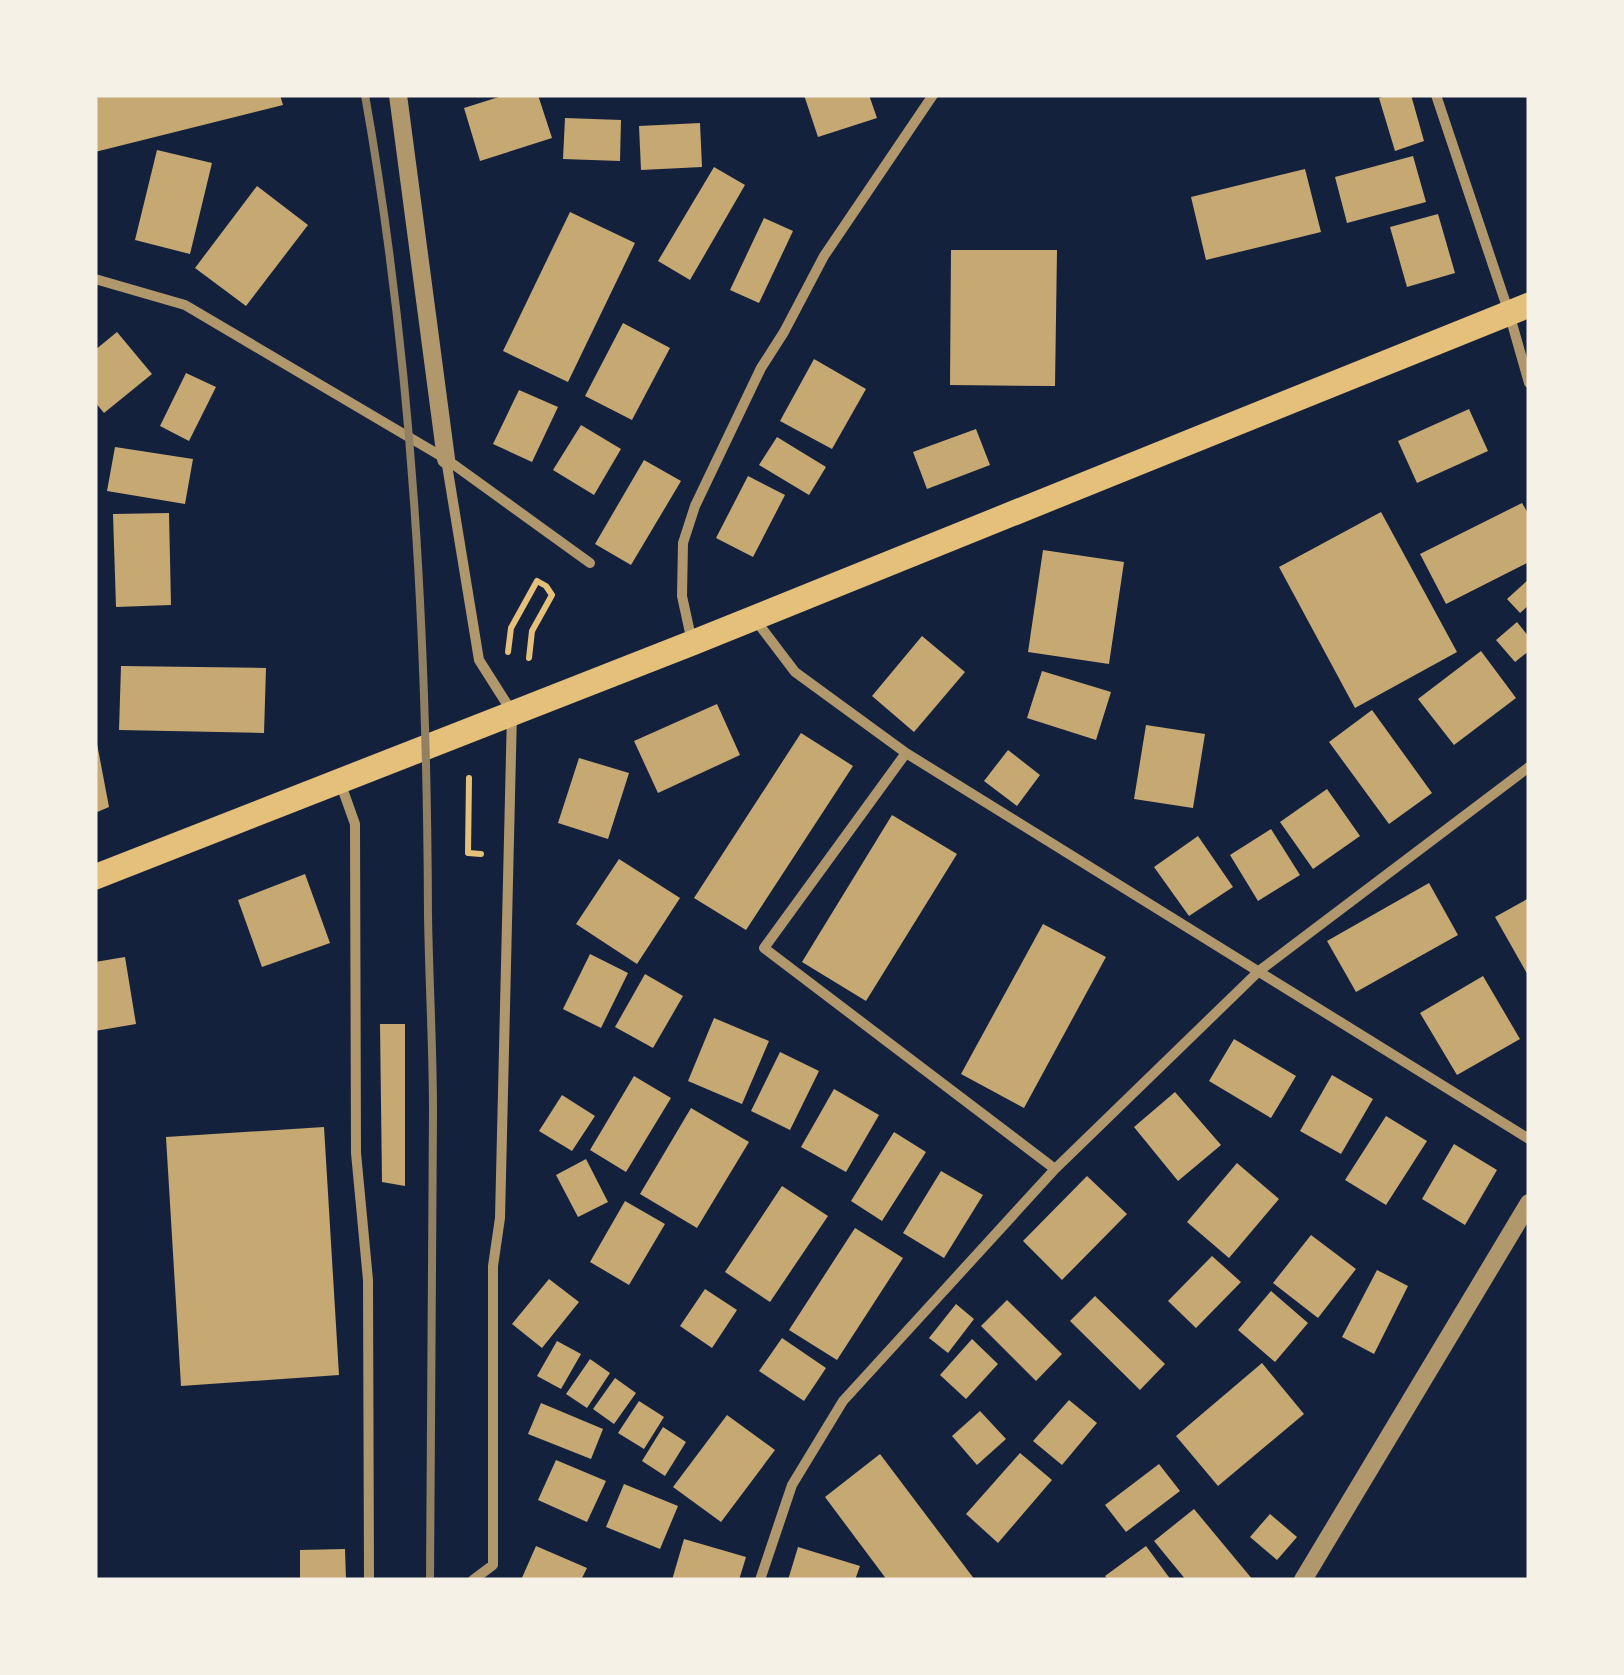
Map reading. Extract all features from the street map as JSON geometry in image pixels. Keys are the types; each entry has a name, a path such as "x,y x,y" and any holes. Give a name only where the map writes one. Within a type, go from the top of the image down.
{"main road":[{"path":"95,877 753,618 1519,309"}],"street":[{"path":"398,95 446,458 479,660 512,712 500,1218 493,1266 493,1565 473,1580"},
{"path":"692,642 682,596 683,543 696,506 761,368 824,256 933,95"},
{"path":"1436,95 1519,309 1529,383"},
{"path":"95,278 185,305 446,458 590,563"},
{"path":"753,618 795,672 906,753 1529,1139"},
{"path":"906,753 764,948 1055,1169"},
{"path":"760,1580 792,1485 844,1402 1055,1169 1259,971 1529,766"},
{"path":"340,780 355,824 356,1153 368,1280 369,1580"},
{"path":"1304,1580 1529,1203"}],"path":[{"path":"511,628 538,581 546,586 552,595 532,631 528,658"},
{"path":"469,778 468,853 486,854"}],"building":[{"path":"95,95 280,95 283,105 95,152"},
{"path":"505,95 538,95 552,138 480,161 464,108"},
{"path":"804,95 869,95 877,118 818,137"},
{"path":"1411,95 1424,141 1395,151 1379,98"},
{"path":"565,118 621,120 620,161 563,159"},
{"path":"700,123 702,167 641,170 639,126"},
{"path":"157,150 212,163 190,254 135,240"},
{"path":"1413,156 1426,202 1347,223 1335,177"},
{"path":"714,167 745,185 690,280 658,261"},
{"path":"1305,169 1321,232 1206,260 1191,197"},
{"path":"257,186 308,225 246,306 195,268"},
{"path":"570,212 635,243 568,382 503,351"},
{"path":"1438,214 1455,273 1407,287 1390,227"},
{"path":"764,218 793,231 759,303 730,290"},
{"path":"951,250 1057,250 1055,386 950,385"},
{"path":"623,323 670,348 632,420 585,396"},
{"path":"117,332 152,374 104,413 95,402 95,350"},
{"path":"814,359 866,389 832,449 780,421"},
{"path":"186,373 216,387 189,441 160,426"},
{"path":"519,390 558,407 532,462 493,444"},
{"path":"1469,409 1488,451 1417,483 1398,441"},
{"path":"581,425 621,449 594,495 553,470"},
{"path":"976,429 990,465 927,489 913,452"},
{"path":"777,437 826,467 809,495 759,465"},
{"path":"115,447 193,459 185,504 107,491"},
{"path":"644,460 681,481 631,565 595,544"},
{"path":"748,476 785,495 753,557 716,538"},
{"path":"1522,503 1529,515 1529,562 1446,604 1420,554"},
{"path":"1381,512 1457,652 1355,708 1279,567"},
{"path":"169,513 171,605 116,607 113,514"},
{"path":"1043,550 1124,562 1109,664 1028,652"},
{"path":"1529,579 1529,605 1520,613 1507,599"},
{"path":"1517,622 1529,637 1529,651 1515,662 1496,640"},
{"path":"922,636 965,672 914,732 872,696"},
{"path":"1481,651 1516,698 1454,745 1418,699"},
{"path":"121,666 266,668 264,733 119,730"},
{"path":"1042,671 1111,692 1096,740 1027,718"},
{"path":"717,704 740,755 658,793 634,741"},
{"path":"1372,710 1432,793 1389,824 1329,742"},
{"path":"1146,725 1205,734 1193,808 1134,799"},
{"path":"95,733 109,807 95,813"},
{"path":"801,733 853,766 746,930 694,898"},
{"path":"1008,750 1040,775 1017,806 984,781"},
{"path":"579,758 629,773 608,839 558,823"},
{"path":"1327,789 1360,836 1313,869 1280,822"},
{"path":"892,815 957,854 866,1001 802,962"},
{"path":"1271,829 1300,875 1258,901 1230,855"},
{"path":"1198,836 1233,887 1189,916 1154,867"},
{"path":"619,859 680,898 637,964 576,924"},
{"path":"305,874 330,943 262,967 238,900"},
{"path":"1429,883 1458,935 1356,992 1327,941"},
{"path":"1529,898 1529,977 1495,917"},
{"path":"1043,924 1106,957 1024,1108 961,1074"},
{"path":"590,954 628,973 601,1028 563,1009"},
{"path":"125,957 136,1024 95,1031 95,962"},
{"path":"645,974 683,996 653,1048 615,1027"},
{"path":"1483,976 1520,1039 1457,1075 1420,1013"},
{"path":"714,1018 769,1041 742,1104 688,1081"},
{"path":"380,1024 405,1024 405,1186 382,1182"},
{"path":"1234,1039 1296,1076 1271,1118 1209,1081"},
{"path":"780,1052 819,1071 790,1130 751,1111"},
{"path":"1332,1075 1373,1099 1341,1154 1300,1131"},
{"path":"634,1076 671,1098 626,1172 590,1150"},
{"path":"834,1089 879,1115 846,1172 801,1147"},
{"path":"1175,1092 1221,1145 1178,1181 1134,1127"},
{"path":"562,1095 595,1116 572,1151 539,1131"},
{"path":"691,1108 749,1142 697,1228 640,1194"},
{"path":"1386,1116 1427,1141 1386,1205 1345,1180"},
{"path":"324,1127 339,1375 181,1386 166,1137"},
{"path":"894,1132 926,1152 882,1221 851,1201"},
{"path":"1454,1144 1497,1170 1465,1225 1422,1199"},
{"path":"586,1159 608,1202 578,1217 556,1175"},
{"path":"1237,1163 1279,1199 1229,1258 1187,1222"},
{"path":"941,1171 983,1195 944,1258 903,1233"},
{"path":"1087,1176 1127,1214 1062,1280 1023,1241"},
{"path":"782,1186 828,1216 770,1302 725,1272"},
{"path":"625,1201 665,1224 629,1285 590,1262"},
{"path":"855,1228 903,1258 837,1360 789,1330"},
{"path":"1311,1235 1356,1269 1318,1318 1273,1283"},
{"path":"1212,1256 1241,1282 1196,1328 1168,1301"},
{"path":"1377,1270 1408,1286 1374,1354 1342,1337"},
{"path":"549,1279 579,1302 542,1348 512,1324"},
{"path":"705,1289 737,1310 712,1348 680,1326"},
{"path":"1271,1291 1308,1323 1275,1362 1238,1330"},
{"path":"1095,1296 1165,1364 1140,1390 1070,1321"},
{"path":"1007,1300 1062,1354 1036,1381 981,1326"},
{"path":"956,1304 974,1319 948,1353 929,1338"},
{"path":"782,1338 826,1368 804,1401 759,1371"},
{"path":"972,1339 998,1364 966,1399 940,1375"},
{"path":"557,1341 581,1354 561,1389 537,1376"},
{"path":"590,1359 610,1373 587,1408 566,1394"},
{"path":"1262,1363 1304,1414 1218,1486 1176,1436"},
{"path":"615,1378 636,1393 614,1424 593,1409"},
{"path":"1069,1400 1097,1423 1062,1465 1033,1441"},
{"path":"639,1401 664,1417 644,1449 618,1433"},
{"path":"541,1403 603,1429 591,1459 528,1434"},
{"path":"980,1411 1006,1439 977,1465 952,1436"},
{"path":"727,1415 775,1450 721,1522 673,1487"},
{"path":"663,1427 686,1442 665,1476 642,1461"},
{"path":"1020,1453 1052,1480 998,1543 966,1514"},
{"path":"880,1454 975,1580 887,1580 825,1497"},
{"path":"556,1460 606,1481 587,1522 538,1500"},
{"path":"1159,1464 1180,1491 1126,1532 1105,1505"},
{"path":"624,1484 678,1506 660,1549 606,1527"},
{"path":"1194,1509 1253,1580 1186,1580 1154,1541"},
{"path":"1270,1514 1297,1537 1277,1560 1250,1537"},
{"path":"684,1539 746,1557 739,1580 672,1580"},
{"path":"536,1546 587,1568 581,1580 521,1580"},
{"path":"1146,1546 1171,1580 1108,1580 1105,1576"},
{"path":"798,1547 860,1566 855,1580 788,1580"},
{"path":"345,1549 346,1580 300,1580 300,1550"}],"railway":[{"path":"365,95 395,298 420,606 433,1087 430,1580"}]}
